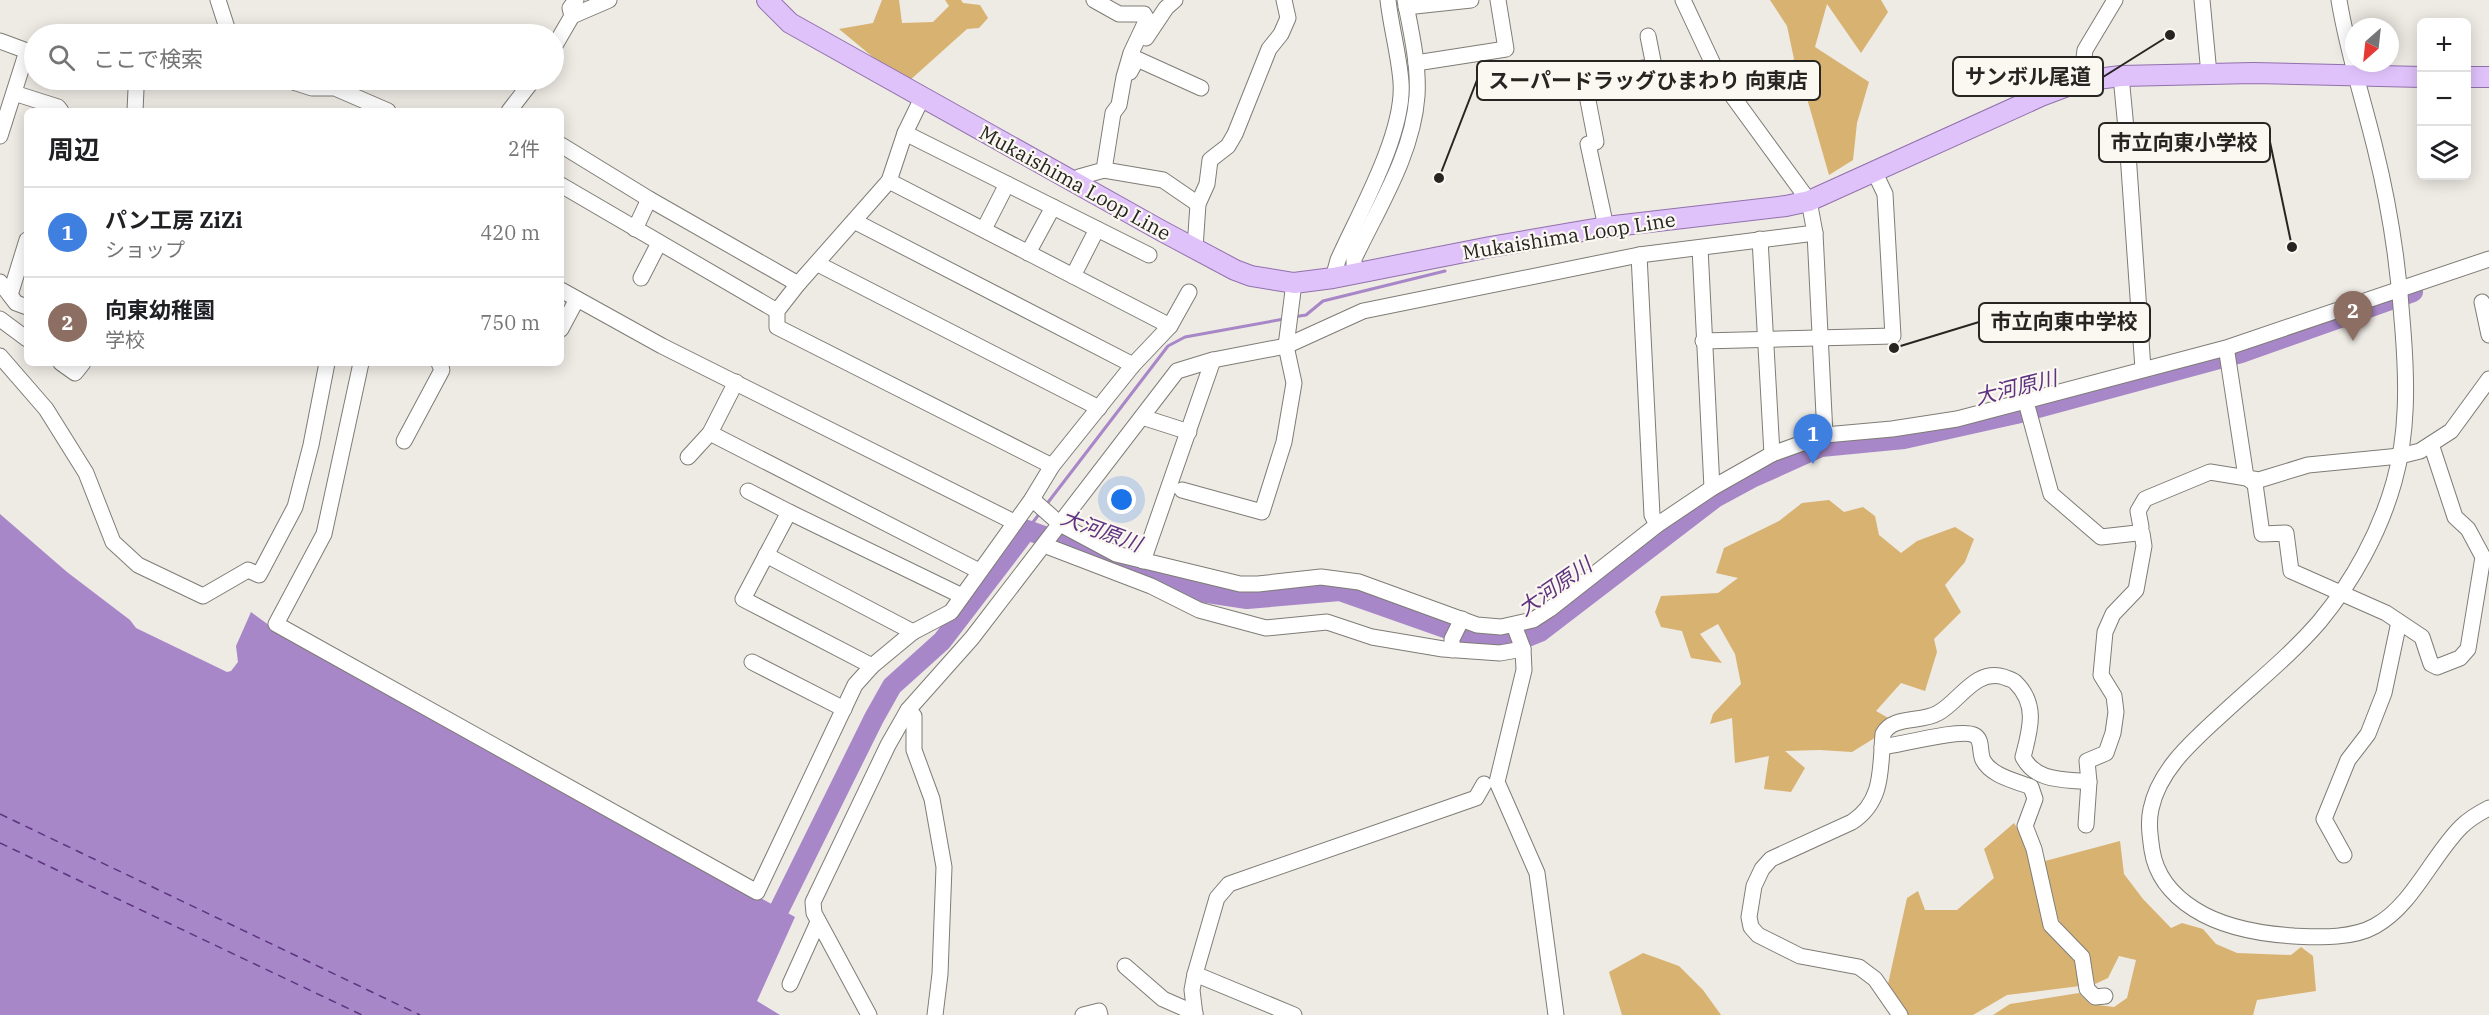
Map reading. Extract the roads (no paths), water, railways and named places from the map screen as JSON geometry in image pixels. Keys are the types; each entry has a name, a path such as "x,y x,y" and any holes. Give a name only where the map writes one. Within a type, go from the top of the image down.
{"main road":[{"name":"Mukaishima Loop Line","path":"767,0 790,23 1075,183 1194,248 1251,276 1292,290 1333,278 1606,227 1809,201 2041,96 2081,81 2121,76 2253,73 2417,77"},
{"path":"2471,77 2489,77"}],"street":[{"path":"218,0 226,24"},
{"path":"572,16 570,8 576,0"},
{"path":"564,30 572,16 609,0"},
{"path":"1094,0 1119,14 1144,14 1147,19 1131,53 1119,105 1113,113 1104,170"},
{"path":"1131,53 1137,52 1166,8 1175,0"},
{"path":"1194,248 1198,204 1207,184 1210,160 1228,146 1269,49 1281,34 1288,18 1284,0"},
{"path":"1333,278 1338,260 1390,143 1398,119 1401,83 1388,0"},
{"path":"1354,274 1354,259 1408,146 1414,124 1417,95 1416,63 1406,4 1471,0"},
{"path":"1416,63 1506,49 1498,0"},
{"path":"1683,0 1720,79 1809,201 1815,233 1825,435"},
{"path":"2081,81 2085,50 2115,0"},
{"path":"2202,0 2209,74"},
{"path":"2339,0 2387,199 2400,290 2406,374 2405,429 2395,481 2381,519 2342,594 2302,641 2187,748 2159,786 2150,810 2149,829 2154,860 2162,879 2192,908 2207,916 2228,924 2277,935 2335,936 2375,926 2396,909 2460,828 2489,808"},
{"path":"1606,227 1588,144 1596,142 1586,90 1637,80 1637,69 1654,66 1648,36"},
{"path":"0,41 24,50"},
{"path":"1124,77 1128,77 1137,59 1201,88"},
{"path":"0,136 24,61"},
{"path":"2121,76 2143,369"},
{"path":"128,108 135,90"},
{"path":"340,90 381,108"},
{"path":"511,108 525,90"},
{"path":"14,93 59,108"},
{"path":"922,98 905,133 889,181 777,311 777,327 1052,466"},
{"path":"905,133 1149,255"},
{"path":"564,147 649,199 798,284"},
{"path":"1075,183 1079,177 1104,170 1163,180 1198,204"},
{"path":"1704,341 1893,336 1885,194 1874,171"},
{"path":"889,181 1170,326"},
{"path":"984,229 1007,184"},
{"path":"564,186 777,311"},
{"path":"635,229 649,199"},
{"path":"1028,253 1053,207"},
{"path":"854,221 1133,365"},
{"path":"1073,276 1097,229"},
{"path":"869,1015 818,922 813,902 888,745 908,710 972,638 1044,545 1057,521 1177,371 1288,339 1363,311 1639,255 1815,233"},
{"path":"1760,239 1772,453"},
{"path":"641,278 659,243"},
{"path":"1700,248 1712,488"},
{"path":"10,295 24,250"},
{"path":"1639,255 1652,515 1657,525"},
{"path":"1032,499 1057,521 1116,554 1240,584 1321,577 1359,582 1477,625 1516,630 1550,609 1657,525 1712,488 1772,453 1825,435 1892,429 1957,419 2226,348 2489,259"},
{"path":"818,264 1099,408"},
{"path":"0,282 16,303 24,306"},
{"path":"1182,490 1263,512 1284,442 1294,383 1288,339 1292,290"},
{"path":"564,292 663,346 1014,522"},
{"path":"360,366 324,534 276,624 757,892 855,685 872,666 913,632 951,612 1032,499 1052,466 1133,365 1170,326 1189,292"},
{"path":"564,323 577,299"},
{"path":"2485,309 2489,335"},
{"path":"0,319 24,337"},
{"path":"0,356 46,409 86,473 113,542 138,565 203,596 248,570 259,575 295,507 311,445 326,366"},
{"path":"2228,358 2246,477 2255,484 2262,534 2286,533 2291,571 2386,613 2422,637 2431,664 2437,667 2460,658 2468,649 2483,557 2468,530 2455,517 2431,444"},
{"path":"1143,561 1160,508 1172,484 1213,360"},
{"path":"65,366 75,374 81,366"},
{"path":"404,441 442,370 440,366"},
{"path":"2086,825 2089,782 2087,761 2106,753 2113,733 2116,712 2114,696 2101,675 2105,632 2113,615 2136,590 2144,546 2142,533 2139,531 2138,511 2145,500 2210,472 2259,480 2308,465 2420,452 2451,431 2489,379"},
{"path":"688,457 710,433 736,382"},
{"path":"2026,402 2051,494 2101,537 2139,531"},
{"path":"1142,417 1189,432"},
{"path":"710,433 980,571"},
{"path":"748,491 962,596"},
{"path":"789,512 743,599 872,666"},
{"path":"1044,545 1151,586 1199,610 1266,628 1327,622 1371,638 1452,645 1500,653 1523,650"},
{"path":"1108,571 1116,554"},
{"path":"766,555 913,632"},
{"path":"1452,645 1461,619"},
{"path":"2344,855 2324,819 2348,760 2368,734 2384,693 2399,622"},
{"path":"1516,630 1523,650 1524,670 1497,782 1537,873 1557,1015"},
{"path":"752,662 844,709"},
{"path":"1900,1015 1875,979 1859,967 1800,956 1758,935 1751,927 1749,917 1754,886 1762,869 1771,859 1863,815 1880,783 1883,734 1887,727 1937,714 1982,678 1998,675 2015,681 2028,699 2032,719 2023,757 2028,767 2042,777 2089,782"},
{"path":"908,710 914,716 914,750 932,799 944,867 940,974 935,1015"},
{"path":"1882,747 1960,732 1974,734 1979,740 1983,760 1992,771 2031,787 2035,799 2025,826 2034,849 2051,925 2082,957 2087,989 2095,997 2105,996"},
{"path":"1195,1014 1192,990 1195,974 1217,898 1229,884 1476,798 1484,784"},
{"path":"790,984 818,922"},
{"path":"1125,966 1163,999 1195,1014"},
{"path":"1195,974 1294,1015"},
{"path":"1083,1015 1099,1011 1100,1015"}],"waterway":[{"path":"1293,317 1306,315 1323,301 1445,271"},
{"name":"大河原川","path":"780,908 892,686 942,641 1027,530 1201,592 1247,599 1340,591 1482,641 1510,644 1540,632 1715,498 1752,478 1821,447 1904,439 2016,414 2241,353 2413,292"},
{"path":"1046,505 1168,346 1185,337 1284,319"},
{"path":"1027,530 1040,513"}],"place":[{"name":"サンボル尾道","path":"2170,35"},
{"name":"スーパードラッグひまわり 向東店","path":"1439,178"},
{"name":"市立向東小学校","path":"2292,247"},
{"name":"向東幼稚園","path":"2353,341"},
{"name":"市立向東中学校","path":"1894,348"},
{"name":"パン工房 ZiZi","path":"1813,464"}]}
